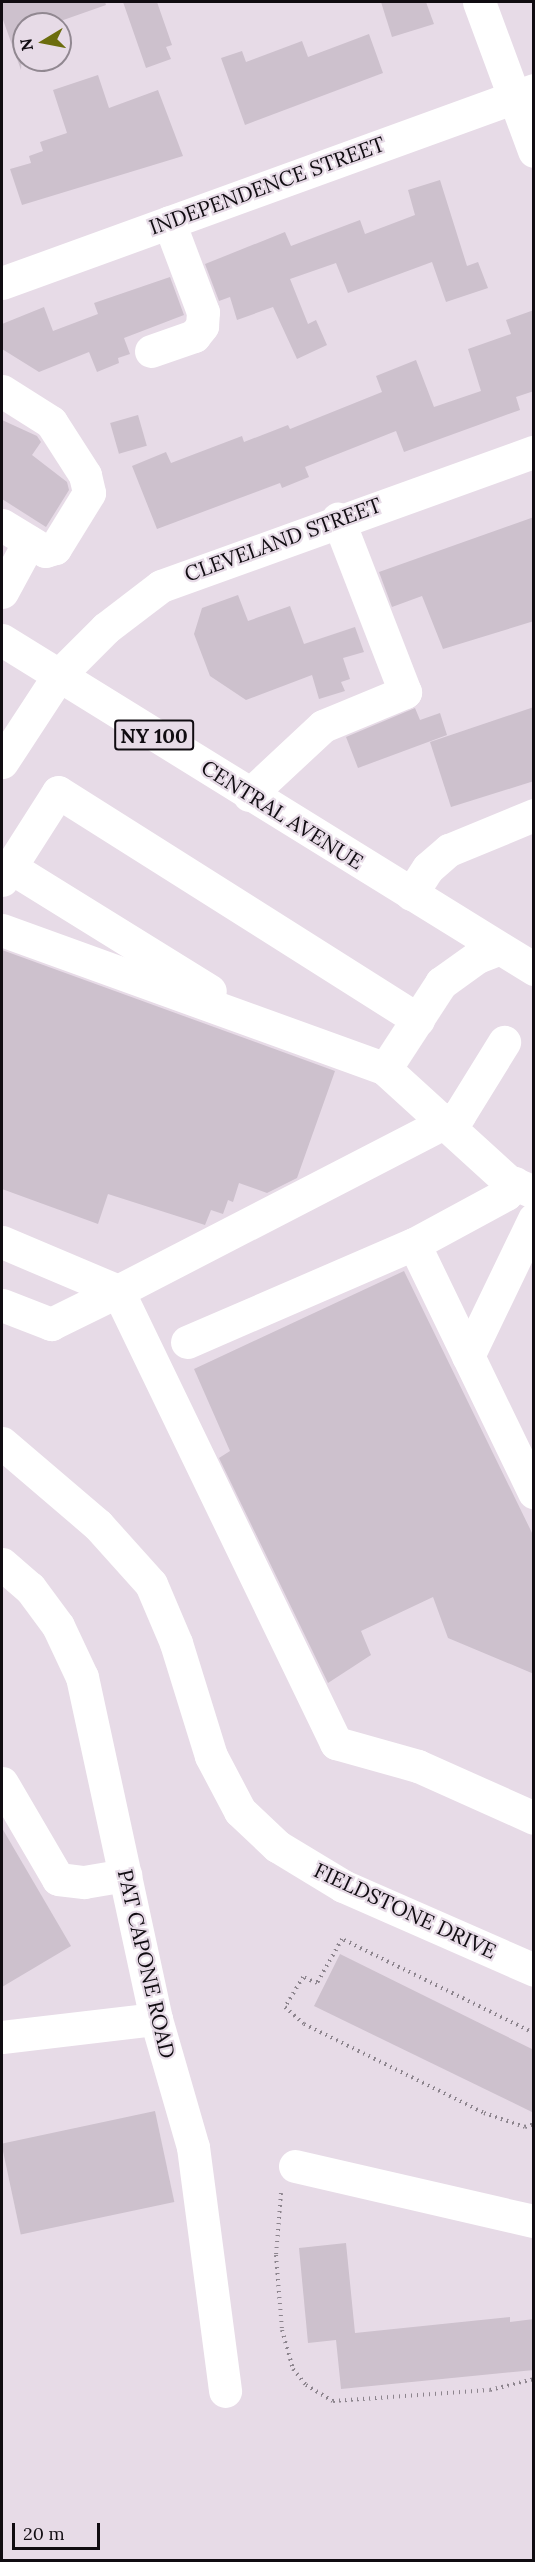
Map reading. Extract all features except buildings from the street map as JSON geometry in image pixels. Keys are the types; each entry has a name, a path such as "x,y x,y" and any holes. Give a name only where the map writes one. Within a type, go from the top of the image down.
{"street":[{"path":"479,2 524,93 534,151"},
{"name":"INDEPENDENCE STREET","path":"2,283 524,93"},
{"path":"151,351 194,336 202,327 203,312 169,222"},
{"path":"2,391 51,422 85,475 89,493 55,548 45,551 2,525"},
{"name":"CLEVELAND STREET","path":"2,762 59,675 106,628 161,586 338,519 534,452"},
{"path":"249,795 323,726 405,692 338,519"},
{"path":"2,592 29,542"},
{"name":"CENTRAL AVENUE","path":"2,640 498,949 534,969"},
{"path":"205,1004 210,991 6,873 58,792 418,1020"},
{"path":"411,894 428,868 449,850 534,815"},
{"path":"2,930 385,1069 524,1188"},
{"path":"385,1069 441,983 477,957 498,949"},
{"path":"2,1305 51,1324 459,1115 504,1042"},
{"path":"187,1342 414,1244 506,1194 524,1188"},
{"path":"468,1356 534,1219"},
{"path":"2,1242 118,1291 336,1743 418,1766 534,1818"},
{"path":"414,1244 534,1492"},
{"name":"FIELDSTONE DRIVE","path":"2,1443 98,1525 151,1584 176,1643 211,1756 240,1811 277,1846 343,1886 534,1970"},
{"name":"PAT CAPONE ROAD","path":"2,1564 30,1588 58,1626 82,1677 156,2019 193,2147 225,2391"},
{"path":"2,1784 58,1879 84,1882 125,1875"},
{"path":"2,2037 156,2019"},
{"path":"295,2166 534,2222"}],"path":[{"path":"534,2033 342,1939 318,1983 303,1977 285,2007 304,2024 484,2113 525,2127 534,2124"},
{"path":"295,2166 281,2189 276,2255 282,2330 292,2369 306,2385 333,2401 490,2390 534,2379"}]}
